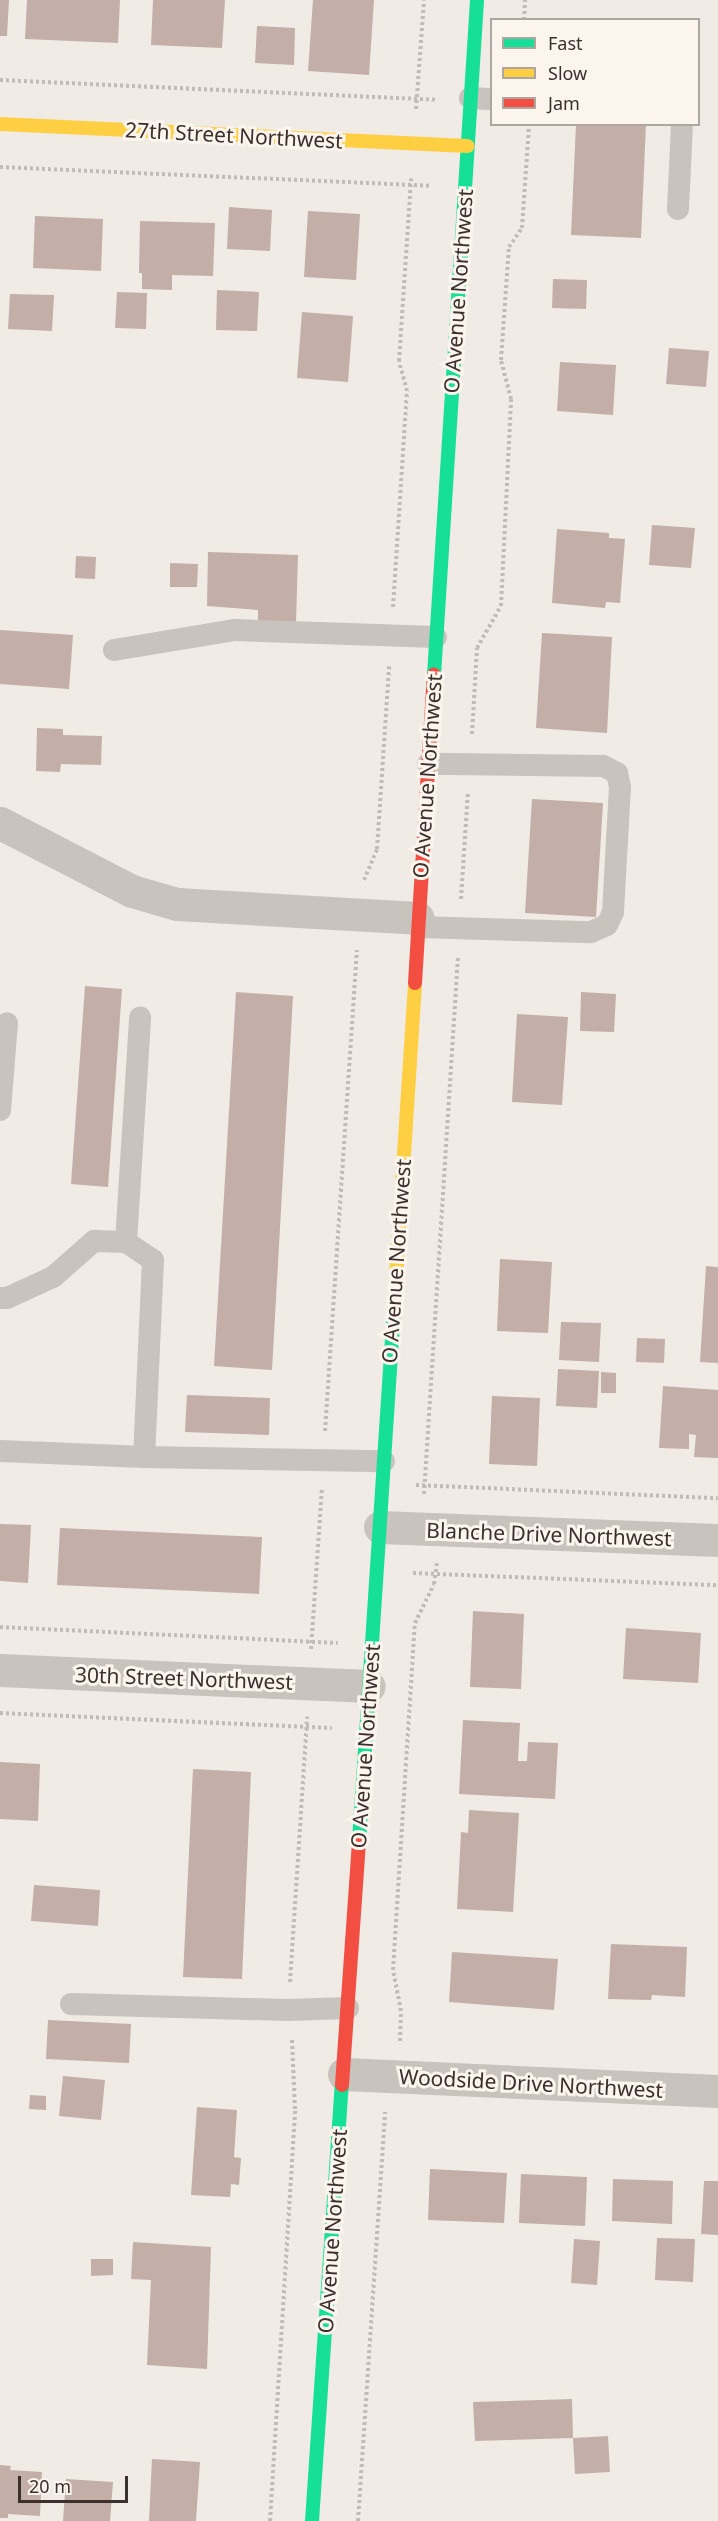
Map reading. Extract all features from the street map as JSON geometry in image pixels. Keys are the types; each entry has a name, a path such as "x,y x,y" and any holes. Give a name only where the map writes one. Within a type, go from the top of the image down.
{"street":[{"name":"O Avenue Northwest","path":"312,2521 380,1527 467,146 481,99 477,0"},
{"name":"27th Street Northwest","path":"0,124 467,146"},
{"path":"0,824 132,891 177,904 418,923"},
{"name":"Blanche Drive Northwest","path":"380,1527 718,1540"},
{"name":"30th Street Northwest","path":"0,1670 369,1686"},
{"name":"Woodside Drive Northwest","path":"344,2074 718,2091"}],"lane":[{"path":"678,209 682,126"},
{"path":"114,650 235,630 436,637"},
{"path":"418,923 459,927 591,932 607,925 613,912 620,787 617,773 603,766 428,764"},
{"path":"126,1242 140,1017"},
{"path":"0,1110 7,1023"},
{"path":"0,1298 7,1298 53,1277 94,1241 126,1242 153,1260 144,1457"},
{"path":"0,1451 144,1457 384,1461"},
{"path":"71,2004 288,2010 348,2008"}],"path":[{"path":"416,118 424,0"},
{"path":"524,18 525,0"},
{"path":"0,80 441,100"},
{"path":"423,1504 477,648 501,606 511,399 501,360 509,247 522,228 529,126"},
{"path":"0,167 435,186"},
{"path":"361,889 377,849 407,391 399,361 411,176"},
{"path":"311,1652 357,949"},
{"path":"382,1484 718,1498"},
{"path":"399,2050 401,2011 393,1970 415,1623 428,1599 436,1573 438,1552"},
{"path":"376,1571 718,1585"},
{"path":"0,1627 371,1645"},
{"path":"270,2521 295,2109 292,2030 288,2010 308,1707"},
{"path":"0,1713 366,1731"},
{"path":"358,2521 385,2106"}],"building":[{"path":"0,0 9,0 7,36 0,36"},
{"path":"27,0 120,0 118,43 25,39"},
{"path":"153,0 225,0 222,48 151,45"},
{"path":"313,0 374,0 369,75 308,71"},
{"path":"257,26 295,28 294,65 255,63"},
{"path":"576,126 646,126 641,238 571,235"},
{"path":"229,207 272,210 270,251 227,249"},
{"path":"308,211 360,214 356,280 304,277"},
{"path":"35,216 103,219 101,271 33,268"},
{"path":"140,221 215,223 213,276 172,275 172,290 142,289 142,273 139,273"},
{"path":"553,279 587,280 586,309 552,308"},
{"path":"217,290 259,292 257,331 216,330"},
{"path":"117,292 147,293 146,329 115,328"},
{"path":"10,294 54,295 52,331 8,329"},
{"path":"302,312 353,316 348,382 297,378"},
{"path":"669,348 709,351 706,387 666,384"},
{"path":"560,362 616,365 613,415 557,411"},
{"path":"652,525 695,528 691,568 649,565"},
{"path":"557,529 609,533 609,538 625,539 620,603 606,602 605,608 552,603"},
{"path":"208,552 298,555 296,622 258,621 258,610 207,606"},
{"path":"76,556 96,557 95,579 75,578"},
{"path":"170,563 198,564 197,587 170,587"},
{"path":"0,630 73,635 69,689 0,684"},
{"path":"542,633 612,637 607,733 536,728"},
{"path":"37,728 63,729 63,735 102,736 101,765 61,764 60,772 36,771"},
{"path":"532,799 603,803 596,917 525,913"},
{"path":"85,986 122,989 108,1187 71,1184"},
{"path":"236,992 293,996 272,1370 214,1366"},
{"path":"581,992 616,994 614,1032 580,1031"},
{"path":"517,1014 568,1017 562,1105 512,1102"},
{"path":"500,1259 552,1262 548,1333 497,1331"},
{"path":"706,1266 718,1267 718,1363 700,1362"},
{"path":"561,1322 601,1323 599,1362 559,1360"},
{"path":"637,1338 665,1339 664,1363 636,1362"},
{"path":"558,1369 599,1371 597,1408 556,1406"},
{"path":"601,1372 616,1373 616,1393 601,1393"},
{"path":"663,1386 718,1390 718,1458 694,1457 696,1435 689,1434 689,1449 659,1448"},
{"path":"187,1395 270,1398 269,1435 185,1432"},
{"path":"492,1396 540,1398 537,1466 489,1464"},
{"path":"0,1524 31,1525 28,1583 0,1581"},
{"path":"60,1528 262,1537 259,1594 57,1585"},
{"path":"473,1611 524,1614 521,1689 470,1687"},
{"path":"626,1628 701,1633 698,1683 623,1679"},
{"path":"463,1720 520,1723 518,1761 527,1761 528,1742 558,1743 555,1799 459,1794"},
{"path":"0,1762 40,1764 38,1821 0,1819"},
{"path":"193,1769 251,1772 242,1979 183,1977"},
{"path":"469,1810 519,1813 513,1912 457,1909 461,1832 468,1833"},
{"path":"34,1885 100,1890 98,1926 31,1921"},
{"path":"611,1944 687,1947 685,1997 652,1995 651,2000 608,1999"},
{"path":"452,1952 558,1959 554,2010 449,2002"},
{"path":"48,2020 131,2024 129,2063 46,2059"},
{"path":"63,2076 105,2080 101,2120 59,2116"},
{"path":"30,2095 46,2096 46,2110 29,2109"},
{"path":"197,2107 237,2110 234,2157 241,2158 239,2185 231,2184 230,2197 191,2195"},
{"path":"430,2169 507,2173 504,2223 428,2220"},
{"path":"521,2174 587,2177 585,2226 519,2223"},
{"path":"613,2179 673,2181 672,2224 612,2221"},
{"path":"704,2181 718,2181 718,2235 701,2234"},
{"path":"657,2238 695,2239 693,2282 655,2280"},
{"path":"574,2239 600,2241 597,2285 571,2283"},
{"path":"133,2242 211,2247 207,2369 147,2365 151,2280 131,2279"},
{"path":"91,2259 113,2259 113,2275 91,2276"},
{"path":"572,2399 573,2438 475,2441 473,2402"},
{"path":"608,2436 610,2472 575,2474 573,2438"},
{"path":"152,2459 200,2462 196,2521 149,2521"},
{"path":"0,2465 11,2466 10,2470 42,2472 40,2516 8,2514 8,2518 0,2518"},
{"path":"66,2479 113,2482 110,2521 63,2521"}],"traffic: fast":[{"path":"434,675 477,0"},
{"path":"359,1841 396,1278"},
{"path":"312,2521 342,2085"}],"traffic: slow":[{"path":"0,124 467,146"},
{"path":"396,1278 415,983"}],"traffic: jam":[{"path":"415,983 434,675"},
{"path":"342,2085 359,1841"}]}
